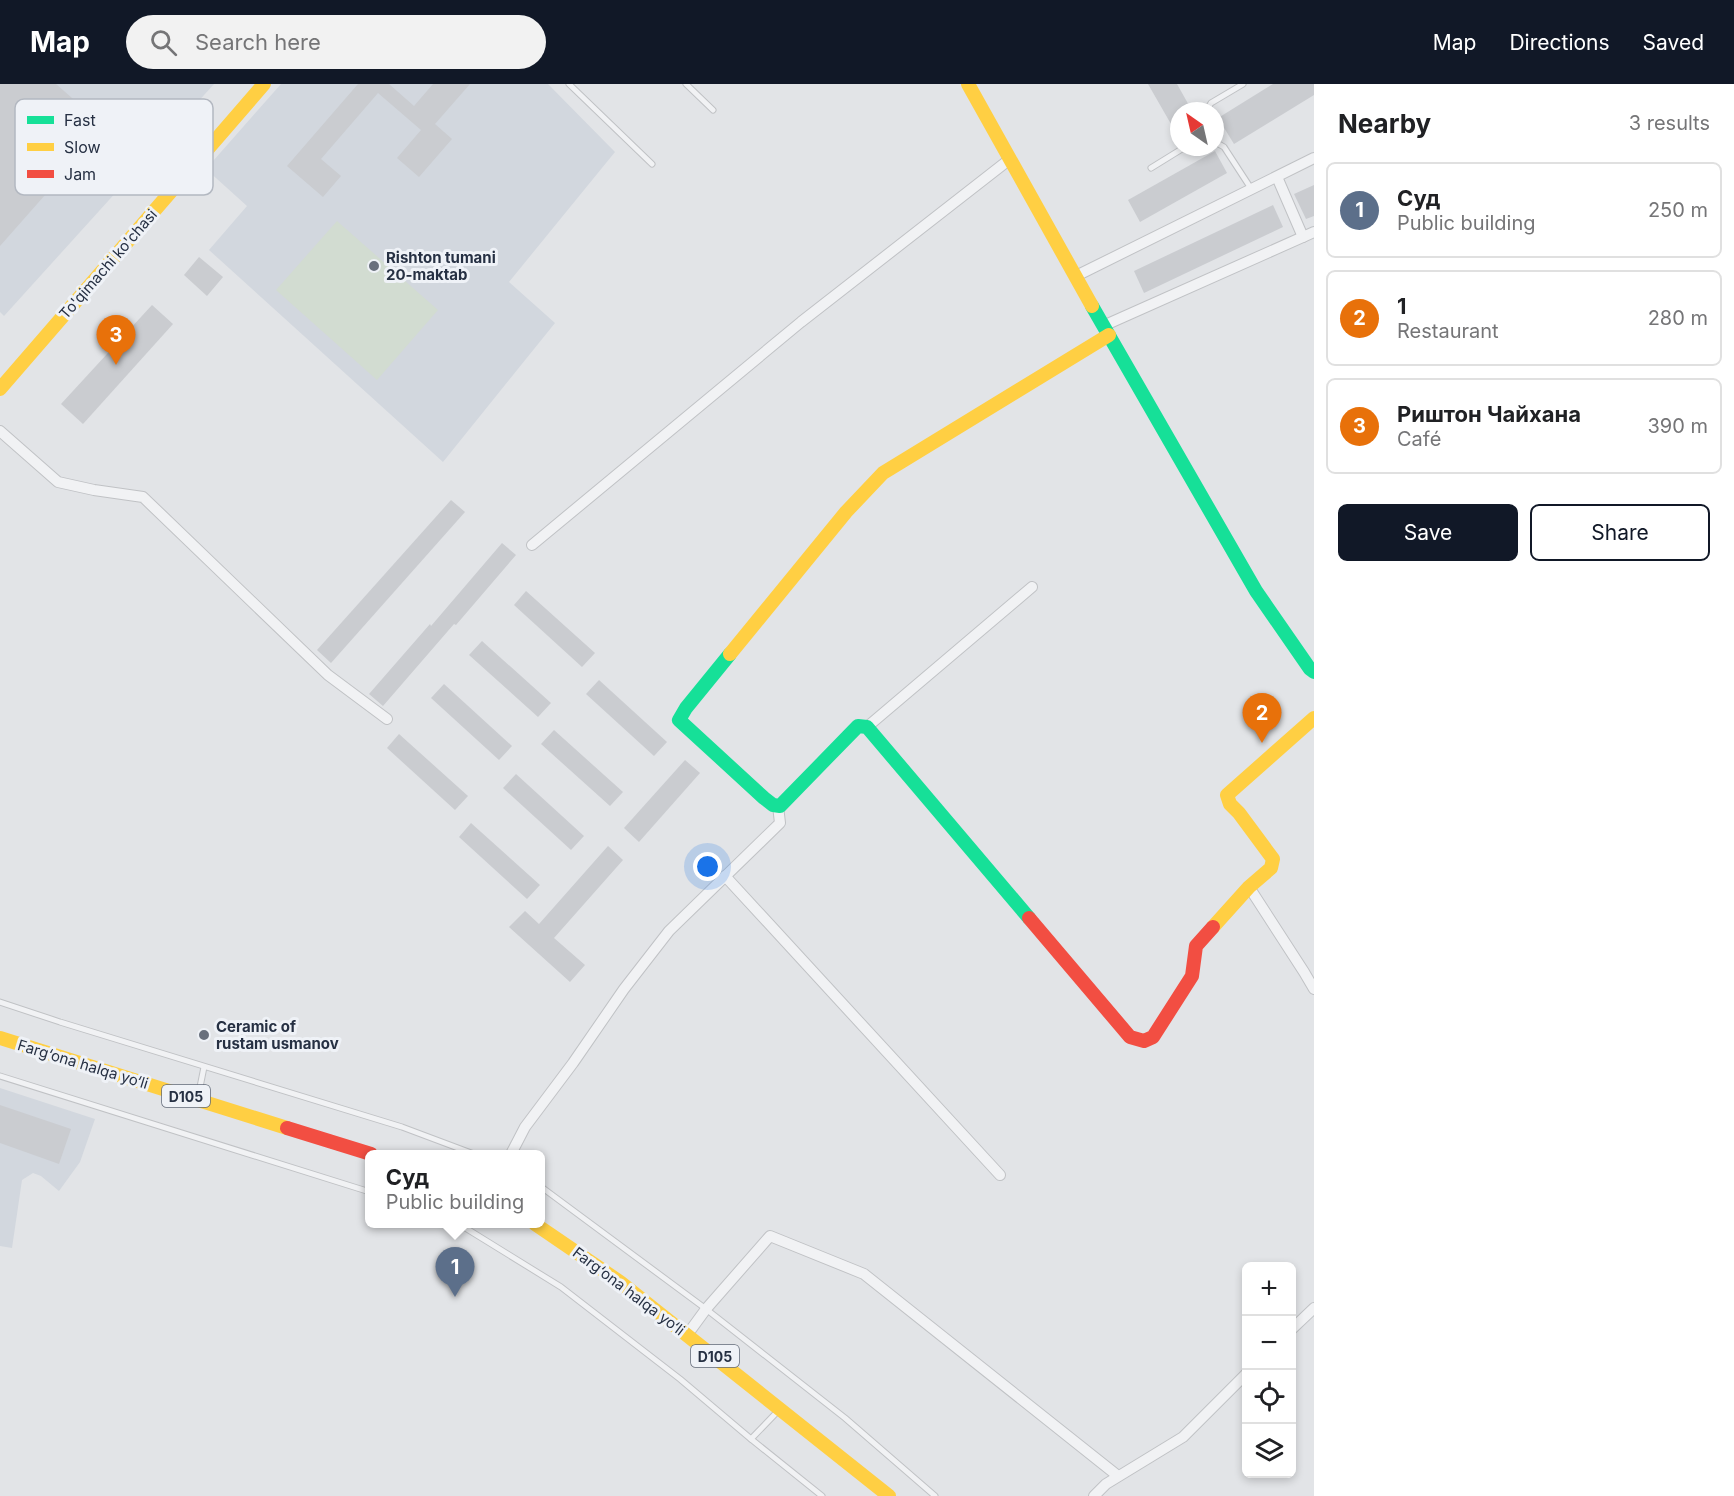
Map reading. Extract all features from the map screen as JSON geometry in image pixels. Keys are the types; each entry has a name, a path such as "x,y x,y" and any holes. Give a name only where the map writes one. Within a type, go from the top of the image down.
{"street":[{"name":"To'qimachi ko'chasi","path":"213,143 264,84"},
{"path":"968,84 1256,591 1314,672"},
{"path":"1076,276 1314,158"},
{"path":"532,545 801,322 1010,159"},
{"path":"1277,177 1303,237"},
{"name":"To'qimachi ko'chasi","path":"0,389 168,195"},
{"path":"1314,232 1106,330 883,473 846,512 686,708 679,720 764,798 778,806 858,726 867,727 1130,1037 1144,1041 1153,1037 1192,976 1196,946 1249,887 1271,868 1273,859 1230,804 1227,795 1314,718"},
{"path":"0,431 58,482 143,497 328,675 387,719"},
{"path":"867,727 1032,587"},
{"path":"514,1150 525,1127 624,989 669,931 780,823 778,806"},
{"path":"725,876 1000,1175"},
{"path":"1249,887 1314,989"},
{"name":"Farg‘ona halqa yo‘li","path":"0,1038 365,1153"},
{"name":"Farg‘ona halqa yo‘li","path":"541,1228 621,1282 889,1496"},
{"path":"687,1335 770,1236 864,1275 1118,1476"},
{"path":"1296,1325 1314,1308"},
{"path":"1094,1496 1118,1476 1183,1437 1242,1378"}],"lane":[{"path":"569,84 652,164"},
{"path":"686,84 713,110"},
{"path":"1213,102 1243,84"},
{"path":"1224,147 1252,190"},
{"path":"1151,168 1170,156"},
{"path":"0,1002 60,1023 402,1127 461,1150"},
{"path":"197,1100 204,1067"},
{"path":"0,1076 365,1191"},
{"path":"545,1190 845,1418 935,1496"},
{"path":"465,1228 561,1287 680,1379 822,1496"},
{"path":"751,1439 780,1408"}],"shaded area":[{"path":"0,84 214,84 200,99 15,99 15,195 114,195 4,316 0,312"},
{"name":"Rishton tumani 20-maktab","path":"281,84 548,84 615,152 509,282 555,323 443,462 209,250 247,206 213,175 213,161"},
{"path":"337,221 438,310 377,380 276,290"},
{"path":"0,1088 95,1119 80,1162 59,1191 41,1176 33,1173 22,1180 12,1248 0,1246"}],"building":[{"path":"0,84 56,84 73,99 15,99 15,195 45,195 0,246"},
{"path":"358,84 389,84 414,106 433,84 470,84 435,124 452,139 419,177 397,158 421,130 378,93 321,159 341,176 323,197 287,166"},
{"path":"1148,84 1177,84 1187,102 1170,102 1170,122"},
{"path":"1273,84 1314,84 1314,95 1234,144 1224,128 1224,114"},
{"path":"1206,156 1218,156 1227,173 1140,222 1128,200"},
{"path":"1314,185 1314,216 1306,219 1294,194"},
{"path":"1273,205 1283,227 1144,293 1134,271"},
{"path":"199,257 223,277 207,296 184,275"},
{"path":"152,305 173,324 83,424 61,404"},
{"path":"451,500 465,512 331,663 317,650"},
{"path":"502,543 516,555 383,706 369,694"},
{"path":"526,591 595,653 582,667 514,605"},
{"path":"482,641 551,703 538,717 469,655"},
{"path":"599,680 667,742 654,756 586,694"},
{"path":"444,684 512,746 499,760 431,698"},
{"path":"554,730 623,792 610,806 541,744"},
{"path":"399,734 468,796 455,810 387,748"},
{"path":"685,760 700,773 639,842 624,828"},
{"path":"516,774 584,836 571,850 503,788"},
{"path":"471,823 540,885 527,899 459,837"},
{"path":"608,846 623,860 554,938 585,965 570,982 509,927 525,911 539,924"},
{"path":"0,1105 71,1129 59,1164 0,1143"}],"traffic: fast":[{"path":"1092,306 1256,591 1314,672"},
{"path":"730,654 679,720 764,798 773,805 780,806 858,726 867,727 1029,918"}],"traffic: slow":[{"path":"213,143 264,84"},
{"path":"968,84 1092,306"},
{"path":"0,389 168,195"},
{"path":"730,654 846,512 883,473 1109,335"},
{"path":"1213,927 1249,887 1271,868 1273,859 1230,804 1227,795 1314,718"},
{"path":"0,1038 287,1128"},
{"path":"541,1228 620,1282 889,1496"}],"traffic: jam":[{"path":"1029,918 1130,1037 1144,1041 1153,1037 1192,976 1196,946 1213,927"},
{"path":"287,1128 365,1152"}],"place":[{"name":"Rishton tumani 20-maktab","path":"374,266"},
{"name":"Риштон Чайхана","path":"116,365"},
{"name":"1","path":"1262,743"},
{"name":"Ceramic of rustam usmanov","path":"204,1035"},
{"name":"Суд","path":"455,1297"}]}
